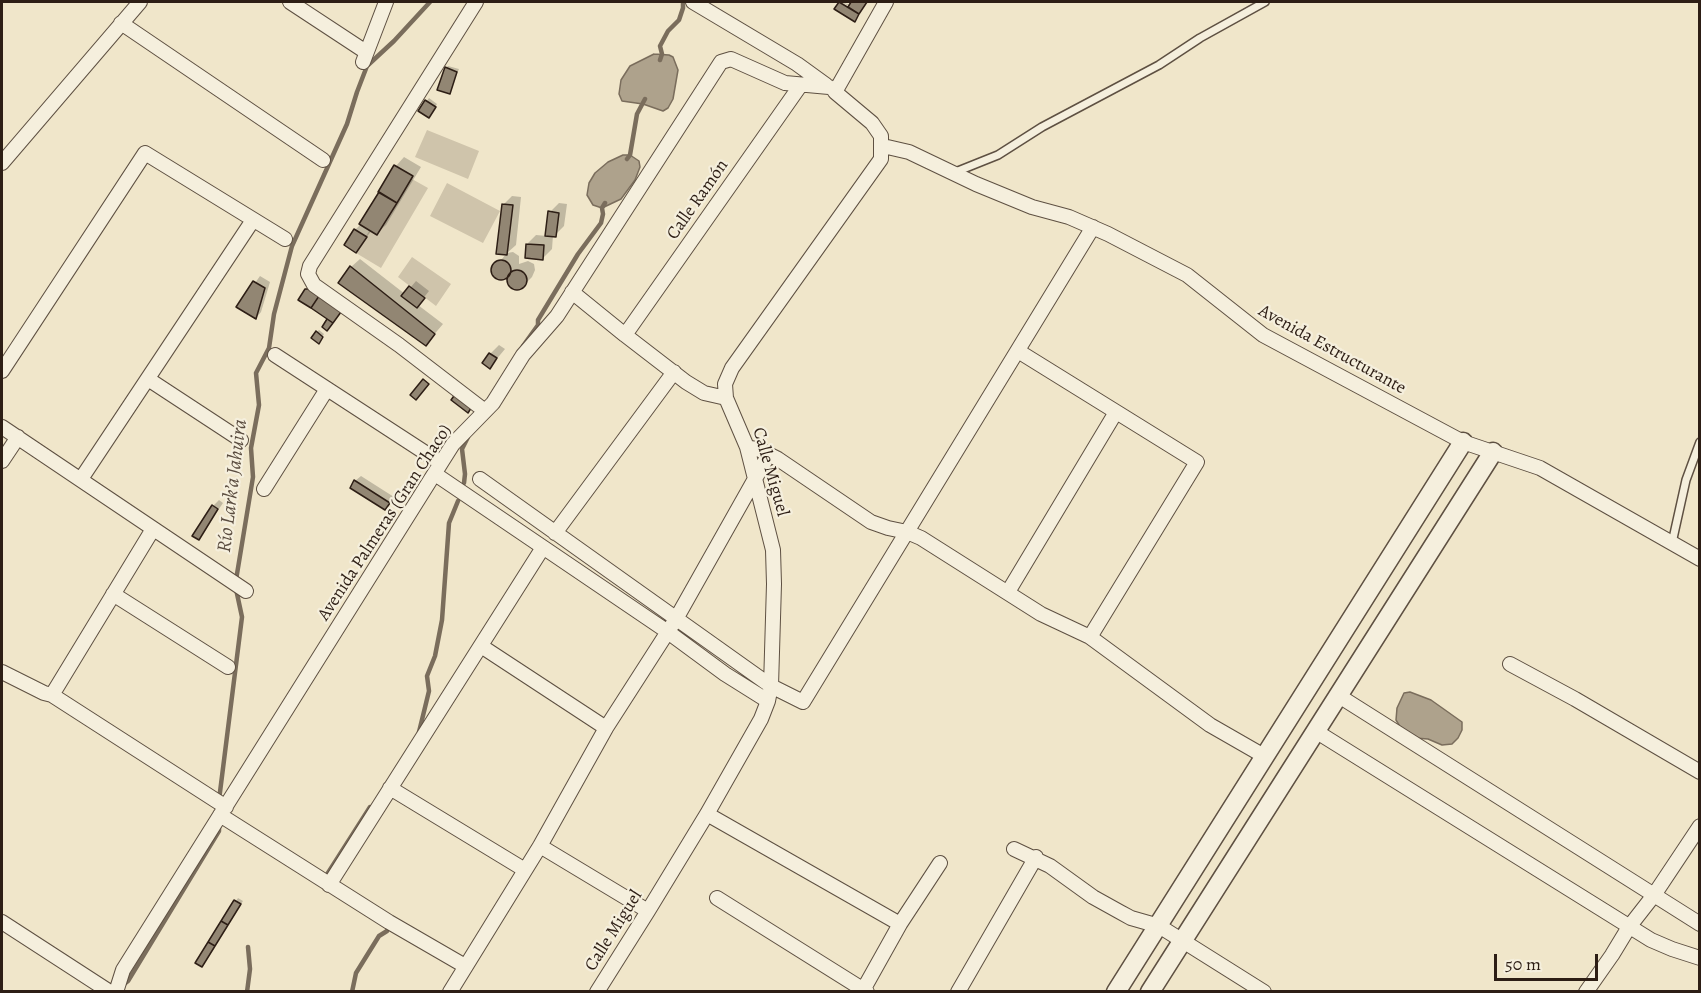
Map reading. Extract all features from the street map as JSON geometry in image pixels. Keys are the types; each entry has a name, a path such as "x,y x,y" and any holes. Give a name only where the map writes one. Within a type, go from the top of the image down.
{"street":[{"path":"2,163 140,2"},
{"path":"290,2 365,57 386,2"},
{"path":"476,2 310,266 308,274 314,285 399,345 484,411"},
{"path":"573,292 625,335 704,393 726,398 726,384 732,368 881,159 883,146 881,136 872,123 797,64 693,2"},
{"path":"832,90 886,2"},
{"path":"122,23 323,160"},
{"name":"Avenida Palmeras (Gran Chaco)","path":"117,992 123,970 453,444 499,395 523,355 557,316 721,62 731,59 785,84 832,90"},
{"name":"Calle Ramón","path":"625,335 800,86"},
{"name":"Avenida Estructurante","path":"883,146 909,152 1023,203 1093,227 1187,274 1263,335 1463,442 1540,468 1700,559"},
{"path":"2,371 145,153 285,239"},
{"path":"81,479 253,220"},
{"path":"480,479 771,686 803,702 1093,227"},
{"path":"1017,351 1197,462 1090,638"},
{"path":"275,355 438,468 542,549 668,632 725,674 768,700"},
{"path":"555,533 674,372"},
{"path":"148,379 241,440"},
{"path":"264,489 327,389"},
{"name":"Calle Miguel","path":"597,992 707,813 761,719 768,700 771,686 773,550 747,447 726,398"},
{"path":"1008,592 1116,412"},
{"path":"2,427 246,591"},
{"path":"2,461 18,437"},
{"path":"1116,992 1463,442"},
{"path":"747,447 770,454 871,522 921,538 1041,614 1090,638 1210,725 1264,756"},
{"path":"1150,992 1493,452"},
{"path":"450,992 540,846 606,728 676,619 770,454"},
{"path":"52,695 153,529"},
{"path":"329,885 542,549"},
{"path":"113,594 228,667"},
{"path":"481,646 606,728"},
{"path":"1510,664 1700,772"},
{"path":"2,672 52,695 329,885 465,966"},
{"path":"1339,696 1700,924"},
{"path":"1317,732 1651,940 1700,958"},
{"path":"390,788 525,870"},
{"path":"707,813 900,924"},
{"path":"1586,992 1700,826"},
{"path":"540,846 648,911"},
{"path":"1014,849 1036,857 1114,909 1131,918 1159,926 1264,992"},
{"path":"958,992 1036,857"},
{"path":"717,898 864,991 900,924 940,862"},
{"path":"2,922 110,992"}],"lane":[{"path":"953,173 998,155 1072,110 1159,65 1209,32 1265,2"},
{"path":"1672,543 1686,480 1700,442"}],"shaded area":[{"path":"654,54 673,57 678,70 673,99 668,108 663,111 643,104 622,101 619,94 621,80 630,66"},
{"path":"427,130 479,151 468,179 415,157"},
{"path":"623,155 630,155 639,161 640,167 635,180 621,199 602,208 593,205 587,195 589,183 595,173 608,162"},
{"path":"412,179 428,188 381,268 356,253 369,231 378,235"},
{"path":"447,183 500,211 483,243 430,216"},
{"path":"412,257 451,284 436,306 398,277"},
{"path":"1410,692 1431,700 1462,722 1462,730 1452,744 1442,745 1428,739 1415,738 1402,730 1396,720 1397,708 1404,693"}],"building":[{"path":"839,2 859,14 855,22 834,9"},
{"path":"851,2 867,2 859,14 848,7"},
{"path":"445,67 457,72 450,94 437,90"},
{"path":"425,100 436,107 429,118 418,111"},
{"path":"394,165 413,176 397,203 378,192"},
{"path":"379,192 397,203 377,235 359,224"},
{"path":"502,204 513,205 507,255 496,254"},
{"path":"548,211 559,213 556,237 545,236"},
{"path":"354,229 367,237 356,253 344,245"},
{"path":"526,244 544,245 543,260 525,258"},
{"path":"501,260 508,263 511,270 508,277 501,280 494,277 491,270 494,263"},
{"path":"350,266 435,334 426,346 338,283"},
{"path":"517,270 524,273 527,280 524,287 517,290 510,287 507,280 510,273"},
{"path":"253,281 265,288 256,319 236,307"},
{"path":"409,286 425,298 417,308 401,296"},
{"path":"305,289 319,296 311,308 298,300"},
{"path":"319,296 341,312 333,323 311,308"},
{"path":"327,319 333,323 327,331 322,327"},
{"path":"316,331 323,337 319,344 311,338"},
{"path":"489,353 497,358 490,369 482,363"},
{"path":"423,379 429,384 416,400 410,395"},
{"path":"456,393 473,405 468,413 451,400"},
{"path":"354,480 390,503 385,510 350,488"},
{"path":"212,505 218,509 199,540 192,536"},
{"path":"234,900 241,904 228,925 221,921"},
{"path":"221,921 228,925 215,946 208,942"},
{"path":"208,942 215,946 202,967 195,963"}],"waterway":[{"name":"Río Lark’a Jahuira","path":"236,580 253,477 251,448 259,405 256,373 269,348 274,314 292,246 347,124 367,66 430,2"},
{"name":"Río Lark’a Jahuira","path":"660,60 662,54 660,46 668,31 679,20 683,2"},
{"name":"Río Lark’a Jahuira","path":"627,159 630,155 637,114 645,99"},
{"name":"Río Lark’a Jahuira","path":"523,346 538,325 538,320 578,254 601,223 602,208 605,203"},
{"name":"Río Lark’a Jahuira","path":"464,483 462,449 468,437"},
{"name":"Río Lark’a Jahuira","path":"419,732 429,691 427,676 435,656 442,620 449,523 458,501"},
{"name":"Río Lark’a Jahuira","path":"219,800 242,617 236,589"},
{"name":"Río Lark’a Jahuira","path":"327,877 370,807"},
{"name":"Río Lark’a Jahuira","path":"123,985 128,981 219,831 219,826"},
{"name":"Río Lark’a Jahuira","path":"352,992 356,973 379,936 387,931 389,925"},
{"name":"Río Lark’a Jahuira","path":"247,992 250,969 248,947"}]}
